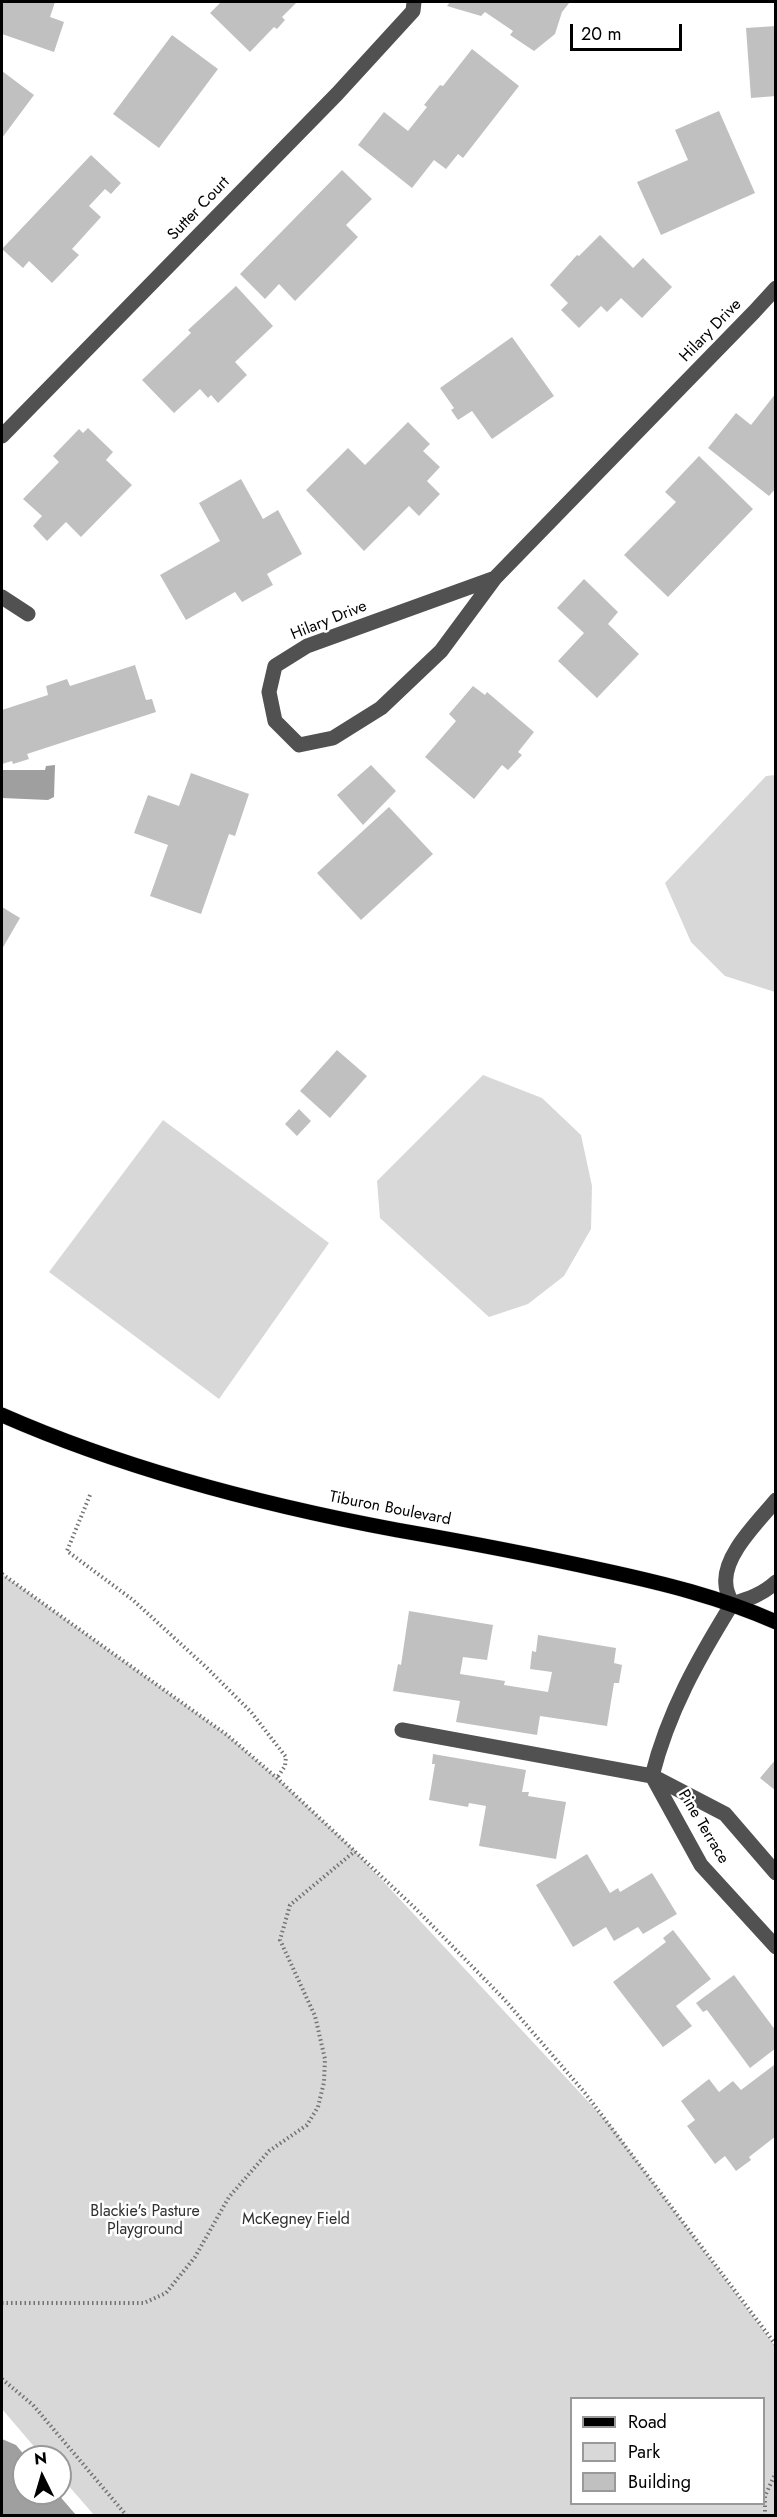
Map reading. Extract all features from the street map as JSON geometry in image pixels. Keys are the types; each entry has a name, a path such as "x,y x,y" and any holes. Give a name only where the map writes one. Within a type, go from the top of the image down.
{"main road":[{"name":"Tiburon Boulevard","path":"2,1415 94,1451 211,1487 322,1515 622,1574 732,1604 776,1622"}],"street":[{"name":"Sutter Court","path":"2,436 337,94 413,11 414,2"},
{"name":"Hilary Drive","path":"495,578 308,646 275,666 268,692 275,721 299,745 333,738 381,708 441,651 495,578 776,288"},
{"path":"2,597 28,614"},
{"path":"732,1604 726,1586 727,1569 733,1554 776,1500"},
{"path":"402,1730 652,1776 660,1742 676,1703 697,1660 732,1604 751,1599 776,1582"},
{"name":"Pine Terrace","path":"652,1776 725,1814 776,1873"},
{"name":"Pine Terrace","path":"652,1776 701,1865 776,1947"}],"path":[{"path":"90,1495 67,1551 134,1600 251,1713 286,1757 285,1766 276,1778"},
{"path":"2,1574 227,1735 355,1851 475,1969 545,2046 624,2143 776,2345"},
{"path":"2,2303 144,2303 166,2293 195,2257 229,2197 269,2151 307,2125 318,2107 324,2082 325,2059 315,2016 280,1940 290,1905 355,1851"},
{"path":"2,2379 33,2405 127,2516"},
{"path":"765,2516 765,2496 776,2472"}],"green space":[{"path":"776,775 775,992 725,976 691,942 665,883 766,776"},
{"path":"483,1075 542,1098 581,1135 592,1186 591,1229 564,1276 528,1304 489,1317 380,1218 377,1181"},
{"path":"163,1120 329,1243 219,1399 49,1272"},
{"name":"McKegney Field","path":"2,1574 227,1735 355,1851 611,2126 775,2346 775,2515 94,2515 72,2490 72,2445 33,2445 2,2409"}],"shaded area":[{"path":"55,765 54,797 48,800 2,798 2,770 45,770 46,766"},
{"path":"2,2439 16,2445 12,2445 12,2505 67,2505 76,2515 2,2515"}],"building":[{"path":"2,2 55,2 50,17 64,22 54,52 2,34"},
{"path":"221,2 297,2 282,17 285,20 277,29 274,27 250,52 210,13"},
{"path":"450,2 570,2 562,12 555,34 534,51 510,35 513,31 485,12 481,16 447,6"},
{"path":"776,26 776,96 751,98 746,28"},
{"path":"172,35 218,69 159,148 113,114"},
{"path":"472,49 519,86 463,158 458,154 446,169 434,160 412,188 358,145 384,112 408,131 427,107 424,105 440,85 443,86"},
{"path":"2,71 34,95 2,138"},
{"path":"719,111 755,193 661,235 637,182 688,160 675,130"},
{"path":"91,155 121,183 111,194 105,189 89,206 101,217 72,249 79,255 52,283 29,261 23,268 2,249"},
{"path":"342,170 372,199 346,225 358,237 295,301 279,284 265,299 240,274"},
{"path":"600,235 633,268 643,258 672,287 642,318 621,298 607,312 601,306 579,328 561,310 568,303 550,285 577,255 579,256"},
{"path":"236,286 273,326 235,362 247,375 218,403 211,395 208,398 200,389 174,413 142,380 191,333 188,330"},
{"path":"512,337 554,396 492,439 472,411 458,420 451,410 454,408 440,388"},
{"path":"776,393 776,488 769,496 708,448 736,413 751,425"},
{"path":"408,422 430,444 423,451 440,467 427,481 440,494 419,516 409,506 364,551 306,490 348,448 365,465"},
{"path":"88,428 113,452 106,460 132,485 81,537 66,522 47,541 33,526 42,516 23,499 59,462 53,456 79,429 83,433"},
{"path":"699,456 753,509 668,597 624,555 676,502 665,492"},
{"path":"241,479 263,519 278,510 302,554 267,574 273,585 242,602 235,592 186,620 160,575 220,541 199,503"},
{"path":"584,579 618,612 608,624 639,654 597,698 558,661 584,633 557,608"},
{"path":"135,665 146,700 152,699 156,712 27,754 29,759 13,764 12,761 2,764 2,710 48,695 46,686 67,679 70,686"},
{"path":"473,686 485,695 487,692 534,732 518,752 522,755 508,770 502,765 474,799 425,757 456,721 449,714"},
{"path":"371,765 396,791 363,825 337,795"},
{"path":"191,773 249,794 235,836 229,834 201,914 150,896 168,845 134,833 148,795 179,806"},
{"path":"389,807 433,854 361,920 317,873"},
{"path":"2,907 20,918 2,949"},
{"path":"337,1050 367,1076 330,1118 300,1091"},
{"path":"299,1109 311,1121 297,1136 285,1124"},
{"path":"409,1611 493,1625 487,1660 463,1657 460,1674 505,1681 504,1685 548,1692 552,1672 530,1669 532,1651 536,1652 538,1635 616,1648 614,1663 622,1665 619,1683 614,1683 607,1726 540,1716 537,1735 456,1722 460,1701 393,1691 398,1664 401,1665"},
{"path":"433,1754 526,1770 522,1792 529,1792 528,1796 566,1802 556,1859 479,1846 486,1806 469,1803 468,1807 429,1800 435,1764 432,1764"},
{"path":"776,1759 776,1791 760,1778"},
{"path":"587,1854 610,1893 618,1888 620,1892 652,1873 677,1914 643,1934 638,1927 614,1941 606,1927 573,1947 536,1885"},
{"path":"673,1930 711,1979 676,2006 692,2026 663,2047 613,1982 666,1942 663,1938"},
{"path":"734,1975 776,2031 776,2048 750,2068 707,2010 703,2012 696,2003"},
{"path":"774,2065 776,2136 749,2157 751,2160 736,2171 725,2156 715,2164 687,2126 695,2120 681,2101 709,2079 719,2092 733,2081 741,2090"}],"park label":[{"name":"Blackie's Pasture Playground","path":"145,2221"}]}
